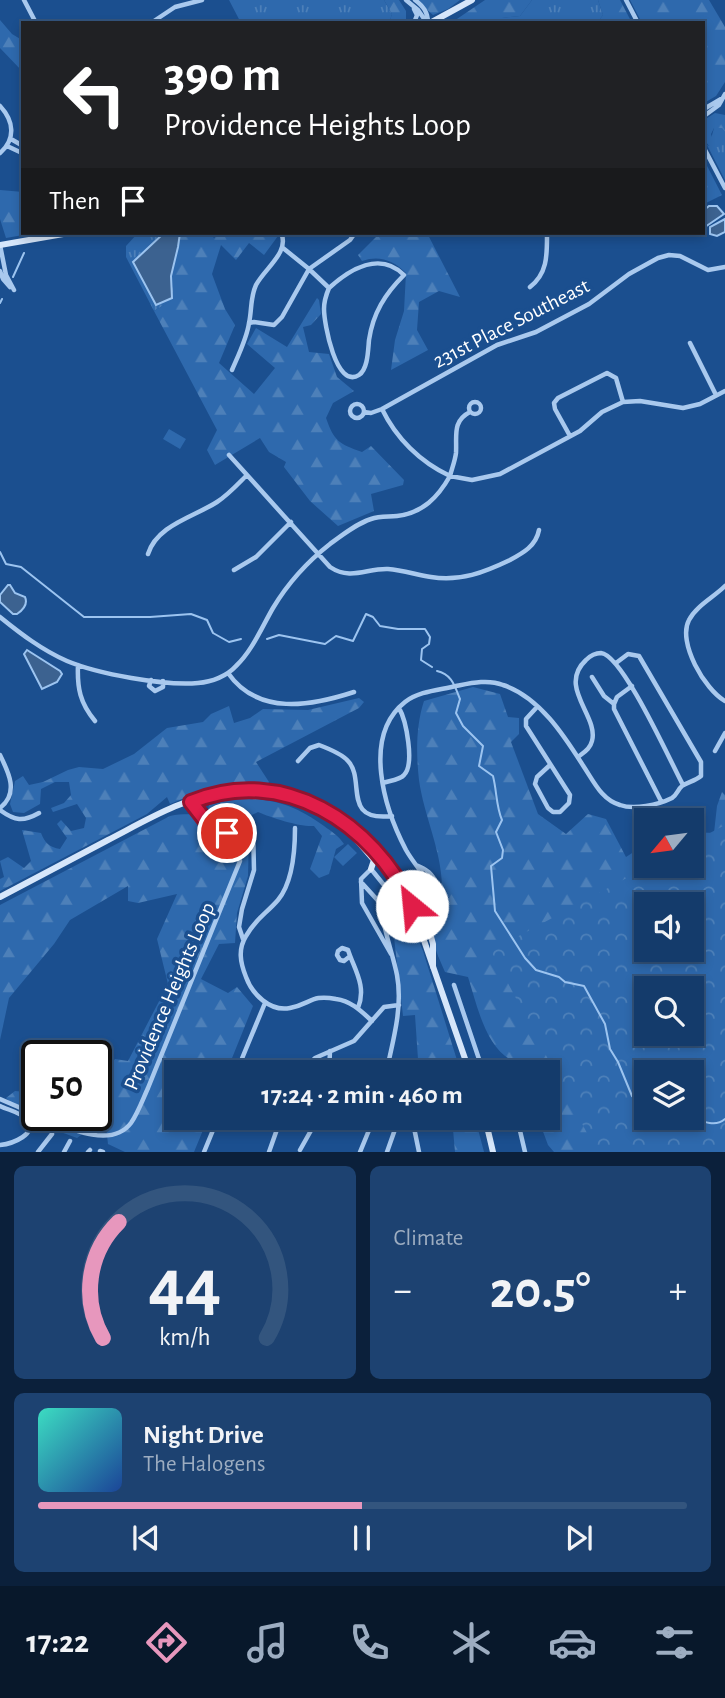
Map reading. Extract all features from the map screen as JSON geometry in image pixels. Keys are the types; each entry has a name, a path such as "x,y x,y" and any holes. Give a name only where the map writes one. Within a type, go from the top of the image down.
{"main road":[{"path":"432,21 472,0"},
{"path":"0,244 56,235"},
{"path":"0,897 153,817 191,802 226,792 282,795 308,802 352,828 384,858 400,881 410,902 465,1060"},
{"path":"352,828 355,838 374,860 371,869"},
{"path":"433,969 434,952 425,915 434,896"},
{"path":"488,1130 493,1152"}],"street":[{"path":"24,0 35,21"},
{"path":"154,21 181,2 202,0"},
{"path":"626,0 637,21"},
{"path":"410,1 426,21"},
{"path":"410,1 417,15 415,21"},
{"path":"705,108 724,96"},
{"path":"705,115 719,105 724,96"},
{"path":"0,106 11,122 11,139 8,146 0,151"},
{"path":"11,139 21,145"},
{"path":"8,146 21,153"},
{"path":"705,150 725,188"},
{"path":"232,370 249,323 251,298 256,286 283,248 282,235"},
{"path":"249,323 274,325 282,317 309,269 353,235"},
{"path":"530,287 542,276 547,235"},
{"path":"0,244 6,275 14,290 5,283 0,271"},
{"path":"283,248 329,288"},
{"name":"231st Place Southeast","path":"364,412 371,413 382,409 497,345 536,332 589,304 629,274 658,258 669,255 684,258 708,270 725,267"},
{"path":"373,262 387,263 404,275 388,292 372,321 364,370 358,376 349,378 341,373 337,364 324,312 329,288 339,279 373,262"},
{"path":"690,343 716,395"},
{"path":"570,436 555,409 554,403 561,397 607,373 616,378 623,402"},
{"path":"382,409 398,437 434,467 450,476 472,480 500,474 586,427 602,412 623,402 640,401 683,408 700,404 725,391"},
{"path":"0,617 42,648 78,665 114,675 198,683 228,673 246,654 292,580 318,554 365,522 405,514 422,508 436,498 450,476 456,452 457,426 462,417 470,412"},
{"path":"229,455 330,567 347,575 389,569 439,578 455,578 491,569 521,554 534,543 539,530"},
{"path":"148,554 153,544 167,530 220,500 246,476"},
{"path":"234,570 256,557 291,522"},
{"path":"725,586 692,615 687,624 685,639 689,652 709,688 725,701"},
{"path":"578,757 589,747 593,737 577,691 577,673 585,661 596,654 606,655 616,663 632,686 683,785"},
{"path":"389,1060 399,1005 398,984 383,919 387,907 393,904 434,896 438,884 426,869 416,865 392,816 383,783 383,734 388,719 413,697 422,694 472,682 504,685 517,691 555,725 599,790 612,802 632,807 661,801 675,795 683,785 698,779 702,767 698,755 639,656 628,654 616,663"},
{"path":"78,665 80,697 95,721"},
{"path":"228,673 242,691 274,703 320,701 354,692"},
{"path":"592,677 604,696 614,704"},
{"path":"151,680 150,688 155,691 163,687 163,681"},
{"path":"632,686 617,697 614,709 661,801"},
{"path":"537,707 526,719 526,726 568,792 570,799 560,811 550,810 535,784 537,776 550,765"},
{"path":"383,783 401,777 407,769 408,734 399,708"},
{"path":"715,751 725,733"},
{"path":"298,761 316,746 322,746 345,757 353,769 360,806 374,816 392,816"},
{"path":"0,755 10,776 12,788 8,800 0,809 17,820 39,813"},
{"name":"Providence Heights Loop","path":"87,1131 102,1136 117,1134 132,1121 152,1080 240,861 237,847 230,836 205,820 191,802"},
{"path":"244,939 240,931 240,918 254,870 253,827 250,819"},
{"path":"295,828 294,852 283,892 276,902 257,918 244,939 240,954 243,970 250,987 265,1003 277,1008 291,1008 321,996 343,1000 372,1021"},
{"path":"393,958 362,903 362,877 371,869 392,895 410,902"},
{"path":"361,881 381,904 387,907"},
{"path":"392,895 393,904"},
{"path":"349,957 357,970 360,985 361,1001 358,1009"},
{"path":"454,985 479,1060"},
{"path":"241,1060 265,1003"},
{"path":"311,1060 354,1041 384,1007 399,1005"},
{"path":"330,1051 330,1060"},
{"name":"Providence Heights Loop","path":"0,1099 21,1108"},
{"path":"0,1106 23,1116 29,1128 18,1140 0,1145"},
{"path":"204,1152 213,1130"},
{"path":"269,1152 277,1130"},
{"path":"300,1150 311,1130"},
{"path":"360,1152 368,1130"},
{"path":"387,1152 395,1130"},
{"path":"414,1130 419,1152"},
{"path":"519,1130 524,1152"},
{"path":"41,1151 52,1134"},
{"path":"64,1152 70,1141"}],"green space":[{"path":"229,0 384,0 392,14 390,21 240,21"},
{"path":"384,0 399,0 406,11 406,21 390,21 392,14"},
{"path":"416,0 460,0 433,15"},
{"path":"485,0 532,0 520,16 502,18 503,21 454,21"},
{"path":"532,0 598,0 603,15 598,21 503,21 501,18 520,16"},
{"path":"598,0 620,0 631,21 598,21 603,15"},
{"path":"630,0 709,0 725,27 725,82 716,96 705,102 705,21 641,21"},
{"path":"0,20 12,34 21,39 21,70 0,48"},
{"path":"715,113 725,115 725,132 722,128 714,128 711,134 713,141 709,146 705,140 705,119"},
{"path":"714,128 722,128 725,132 725,180 707,145 709,146"},
{"path":"705,162 722,195 705,204"},
{"path":"0,190 21,192 23,235 6,238 0,219"},
{"path":"136,235 180,235 171,276 175,299 154,311 126,257 126,246"},
{"path":"180,235 212,235 214,238 217,235 277,235 264,255 249,243 236,260 221,245 212,274 225,309 235,325 219,363 254,394 275,368 247,344 256,328 287,347 317,298 321,314 311,325 303,327 309,352 329,354 337,377 354,391 333,403 326,418 332,432 343,444 362,452 371,446 404,480 403,485 371,494 374,511 338,526 310,501 284,467 286,462 269,452 260,438 215,465 207,450 217,430 154,311 174,299 171,276"},
{"path":"378,235 428,235 460,297 439,291 419,302 417,330 428,350 391,370 395,340 404,311 406,273 386,260 362,261 358,255"},
{"path":"169,429 186,439 180,449 163,439"},
{"path":"473,687 500,694 508,717 519,718 519,734 511,742 538,814 566,834 588,814 606,819 626,857 634,852 634,878 704,878 704,833 714,833 717,806 722,792 725,795 725,1152 554,1152 548,1145 542,1130 560,1130 560,1060 512,1060 499,1050 485,1028 468,977 445,972 434,944 430,922 442,885 439,858 421,793 418,770 421,710 424,701"},
{"path":"359,698 364,702 359,708 256,762 269,782 265,788 209,788 170,804 167,797 147,814 0,891 0,879 4,877 0,861 8,857 24,868 31,861 22,830 41,833 48,844 60,849 67,838 57,824 61,820 71,831 84,828 86,818 77,804 53,812 51,808 64,803 71,795 69,782 55,782 41,789 40,804 24,813 13,812 10,804 15,781 23,776 29,785 79,767 103,769 134,754 167,728 203,722 211,714 229,706 234,723 250,718 263,709 308,710"},
{"path":"237,798 273,801 303,812 344,844 336,849 329,874 319,878 310,869 322,836 314,826 294,824 258,812 239,821 249,832 248,876 237,913 235,943 219,944 201,979 228,993 237,987 253,1006 231,1060 164,1060 164,1130 203,1130 194,1152 125,1152 108,1144 107,1131 112,1131 112,1062 115,1059 128,1061 168,984 157,939 177,894 138,903 128,901 128,886 70,920 54,944 9,998 0,1040 0,905 170,816 207,813 209,805"},
{"path":"725,825 725,1152 597,1152 560,1082 560,1060 548,1060 491,951 634,874 634,878 704,878 704,836"},
{"path":"348,844 357,853 343,866 334,857"},
{"path":"391,908 406,910 423,951 457,1060 418,1060 415,1015 403,1016 394,937 387,914"},
{"path":"15,1091 21,1092 21,1113 6,1098"},
{"path":"453,1130 478,1130 484,1152 455,1152"},
{"path":"58,1131 87,1131 77,1138"}],"shaded area":[{"path":"717,206 724,214 705,227 705,209"},
{"path":"725,219 725,232 717,236 710,234 710,227"},
{"path":"162,235 180,235 171,276 172,298 156,305 133,262"},
{"path":"8,585 15,593 25,597 24,607 17,614 13,614 0,602 0,595"},
{"path":"27,650 60,671 62,674 57,682 42,689 24,654"}],"waterway":[{"path":"13,277 24,253"},
{"path":"0,303 2,299"},
{"path":"0,552 6,564 21,567 84,617 191,614 207,620 213,633 229,642 241,639"},
{"path":"267,639 279,635 325,644 336,636 353,641 366,614 373,617 380,626 425,629 430,637 429,644 422,649 421,660 432,667"},
{"path":"437,671 450,678 460,699 456,713 463,726 483,746 479,766 493,776 502,820 496,832 503,850 502,858 491,866 495,911 525,958 536,970 559,977 565,982 584,986 605,1024 610,1049 634,1098"},
{"path":"704,1122 717,1123 725,1119"}],"route":[{"path":"227,833 205,820 191,802 202,797 242,791 282,795 308,802 341,820 371,844 394,873 412,906"}]}
